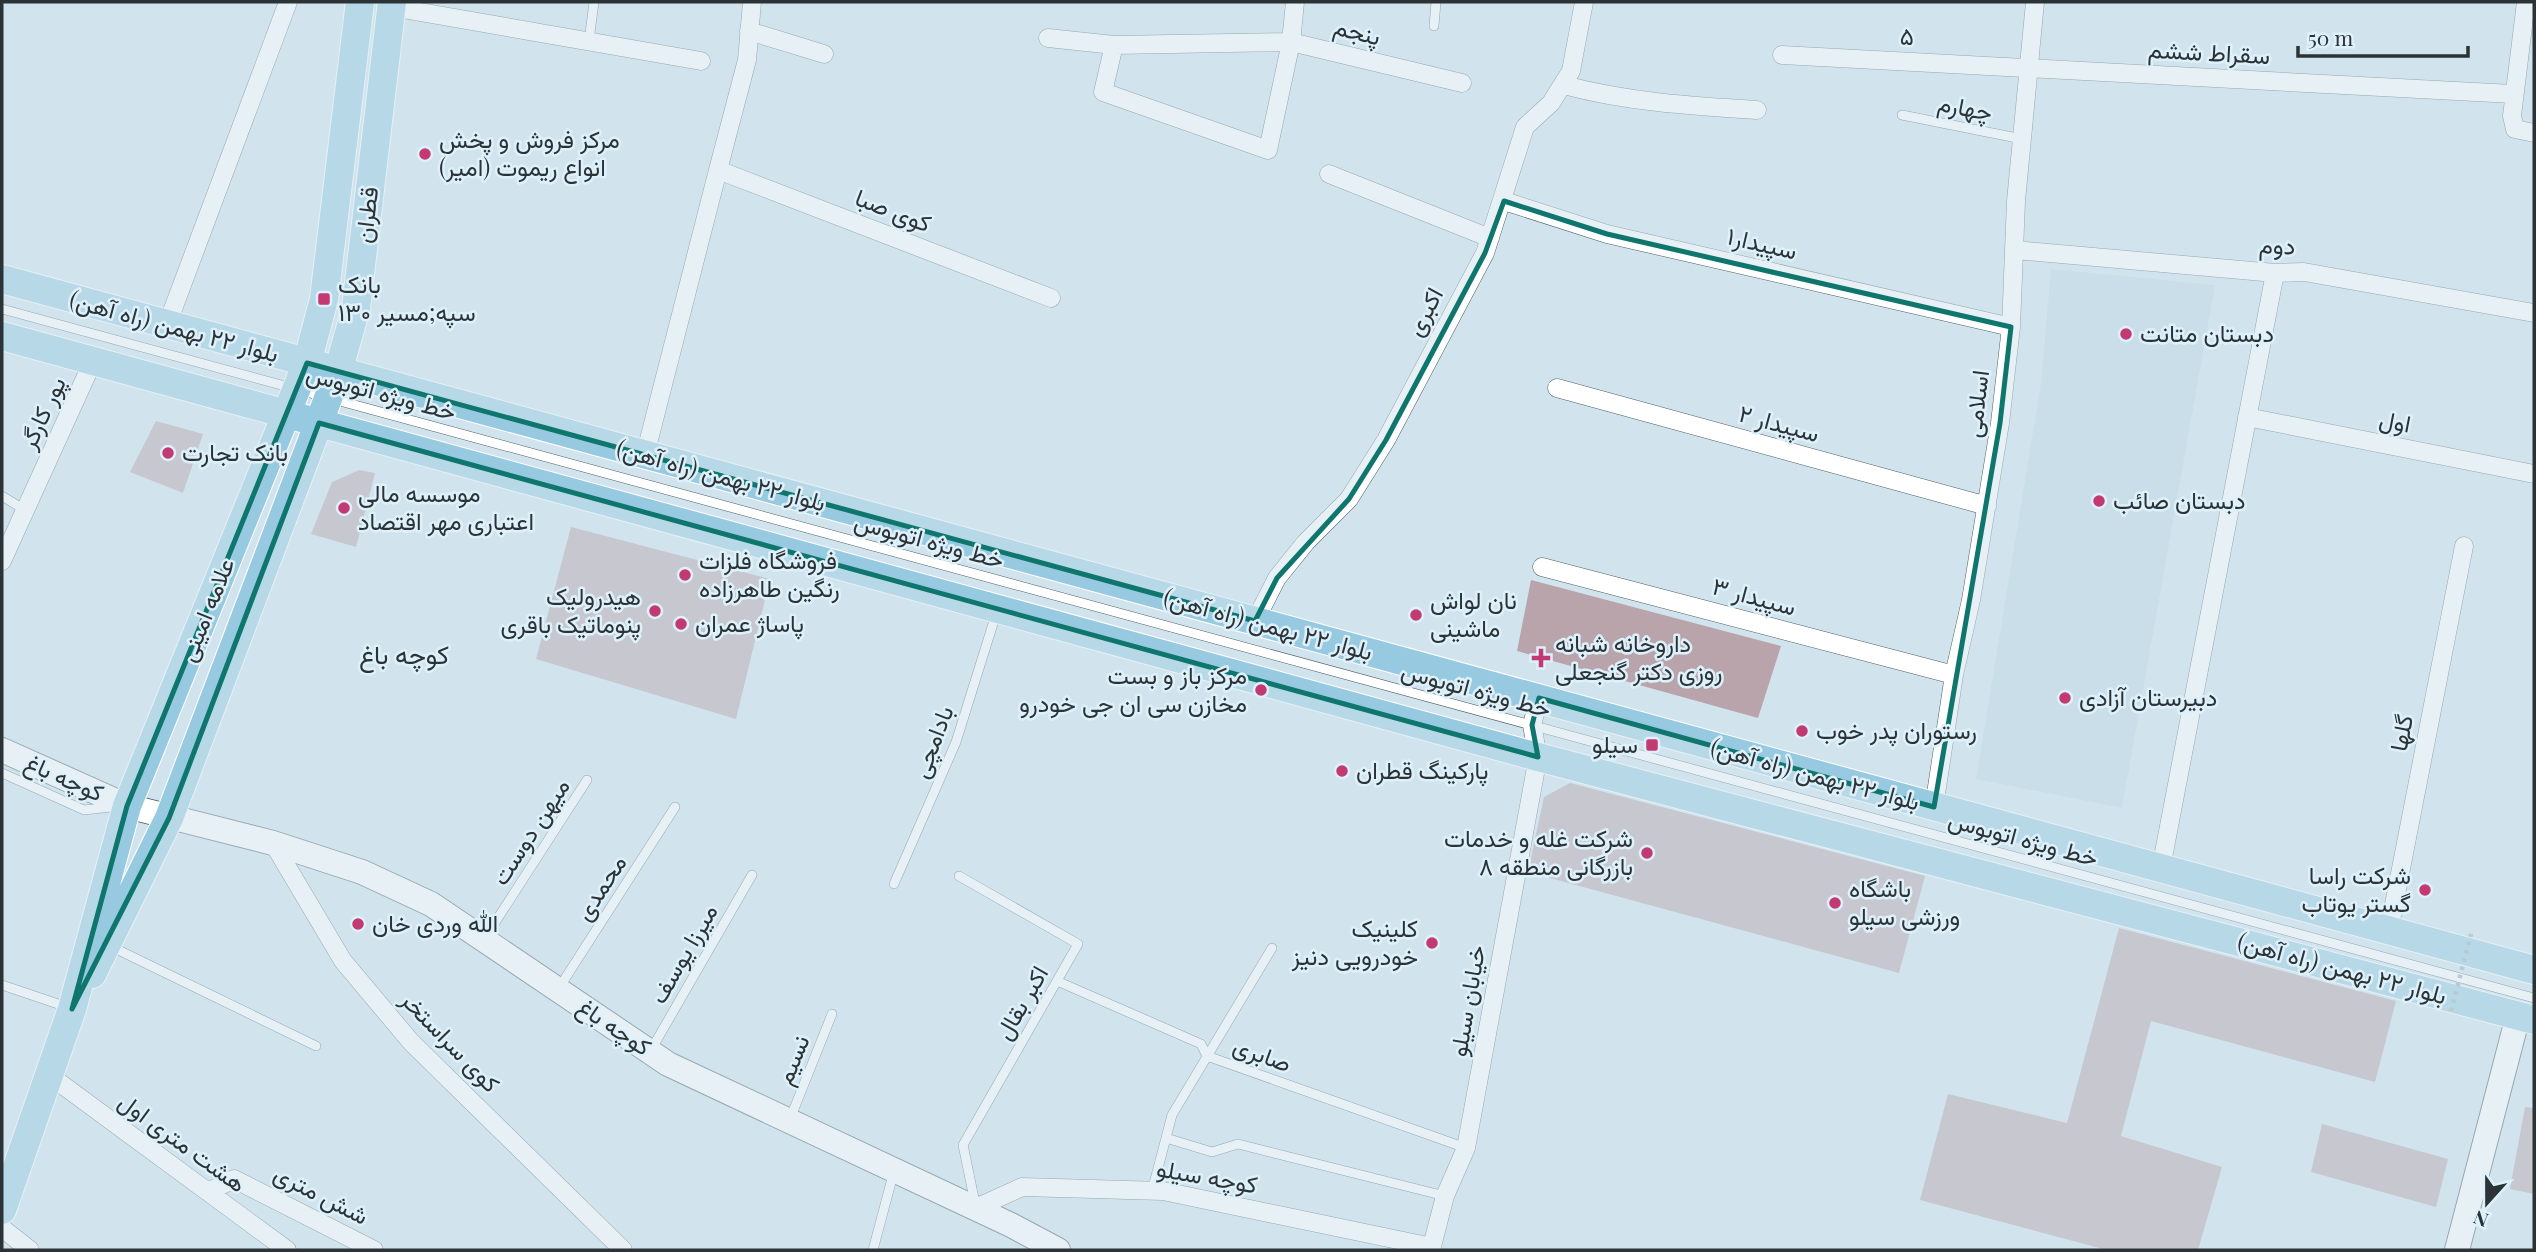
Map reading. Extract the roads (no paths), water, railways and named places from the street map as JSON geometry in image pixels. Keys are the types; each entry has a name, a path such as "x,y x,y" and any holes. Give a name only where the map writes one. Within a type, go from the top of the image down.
{"main road":[{"name":"قطران","path":"297,389 324,299 360,2"},
{"name":"قطران","path":"323,410 338,372 356,308 392,5"},
{"name":"بلوار ۲۲ بهمن (راه آهن)","path":"2,279 167,325 297,389 323,410 998,609 1538,757 2529,1011"},
{"name":"بلوار ۲۲ بهمن (راه آهن)","path":"2,336 93,361 297,389 338,372 1255,621 1535,712 1934,807 2534,970"},
{"name":"علامه امینی","path":"72,1009 127,806 297,389"},
{"name":"علامه امینی","path":"72,1009 109,945 169,817 323,410"},
{"name":"کوچه باغ","path":"2,750 127,806 273,843 362,872 431,904 668,1064 976,1208 1058,1250"},
{"path":"2,1211 72,1009"},
{"path":"2457,1250 2529,1011"}],"street":[{"path":"167,325 288,2"},
{"path":"645,455 747,60 752,2"},
{"path":"1114,45 1103,92 1268,150 1291,42 1295,2"},
{"name":"اکبری","path":"1255,621 1277,578 1306,542 1349,499 1386,440 1490,238 1504,201 1525,127 1550,103 1572,71 1584,2"},
{"name":"اسلامی","path":"1934,807 1954,675 1971,600 1987,506 2011,327 2022,138 2035,2"},
{"path":"2526,2 2528,40 2513,94 2511,116 2515,129 2534,133"},
{"path":"392,5 701,61"},
{"path":"749,32 824,54"},
{"name":"پنجم","path":"1048,38 1114,45 1291,42 1462,83"},
{"name":"۵","path":"1782,55 2028,68"},
{"name":"سقراط ششم","path":"2028,68 2513,94"},
{"path":"1564,85 1596,93 1682,106 1757,110"},
{"name":"کوی صبا","path":"718,170 1051,298"},
{"path":"1329,174 1490,238"},
{"name":"سپیدار۱","path":"1504,201 1607,234 2011,327"},
{"name":"دوم","path":"2015,250 2274,272 2304,272 2534,313"},
{"path":"2161,868 2274,272"},
{"name":"پور کارگر","path":"2,561 93,361"},
{"name":"سپیدار ۲","path":"1558,388 1987,506"},
{"name":"اول","path":"2247,417 2534,474"},
{"name":"گلها","path":"2389,930 2464,546"},
{"name":"سپیدار ۳","path":"1542,567 1954,675"},
{"path":"1535,712 1538,757"},
{"name":"خیابان سیلو","path":"1431,1249 1445,1196 1466,1148 1538,757"},
{"name":"کوی سراستخر","path":"273,843 343,961 411,1042 623,1250"},
{"name":"هشت متری اول","path":"48,1075 287,1250"},
{"name":"شش متری","path":"208,1192 234,1179 374,1250"},
{"name":"کوچه سیلو","path":"976,1208 1023,1187 1152,1191 1431,1249"},
{"path":"2,1211 30,1250"}],"lane":[{"path":"589,41 594,2"},
{"path":"1424,2 1436,2 1434,26"},
{"name":"چهارم","path":"1902,116 2022,138"},
{"name":"خط ویژه اتوبوس","path":"2,309 297,389"},
{"name":"خط ویژه اتوبوس","path":"323,410 1535,712 2529,1011"},
{"path":"2,496 25,510"},
{"name":"بادامچی","path":"894,884 956,742 998,609"},
{"path":"2,773 84,810 127,806"},
{"name":"میهن دوست","path":"484,940 587,780"},
{"name":"محمدی","path":"558,990 675,807"},
{"name":"میرزا یوسف","path":"650,1052 752,875"},
{"name":"اکبر بقال","path":"959,876 1078,944 963,1145 976,1208"},
{"path":"109,945 316,1046"},
{"path":"1152,1191 1172,1115 1272,948"},
{"name":"صابری","path":"1057,981 1201,1044 1207,1056 1466,1148"},
{"path":"2,985 72,1009"},
{"name":"نسیم","path":"789,1121 832,1014"},
{"path":"1166,1138 1212,1152 1238,1144 1445,1196"},
{"path":"873,1250 894,1170"}],"place":[{"name":"مرکز فروش و پخش انواع ریموت (امیر)","path":"425,154"},
{"name":"بانک سپه;مسیر ۱۳۰","path":"324,299"},
{"name":"دبستان متانت","path":"2126,334"},
{"name":"بانک تجارت","path":"168,453"},
{"name":"دبستان صائب","path":"2099,501"},
{"name":"موسسه مالی اعتباری مهر اقتصاد","path":"344,508"},
{"name":"فروشگاه فلزات رنگین طاهرزاده","path":"685,575"},
{"name":"هیدرولیک پنوماتیک باقری","path":"655,611"},
{"name":"نان لواش ماشینی","path":"1416,615"},
{"name":"پاساژ عمران","path":"681,624"},
{"name":"داروخانه شبانه روزی دکتر گنجعلی","path":"1541,658"},
{"name":"مرکز باز و بست مخازن سی ان جی خودرو","path":"1261,690"},
{"name":"دبیرستان آزادی","path":"2065,698"},
{"name":"رستوران پدر خوب","path":"1802,731"},
{"name":"سیلو","path":"1652,745"},
{"name":"پارکینگ قطران","path":"1342,771"},
{"name":"شرکت غله و خدمات بازرگانی منطقه ۸","path":"1647,853"},
{"name":"شرکت راسا گستر یوتاب","path":"2425,890"},
{"name":"باشگاه ورزشی سیلو","path":"1835,903"},
{"name":"الله وردی خان","path":"358,924"},
{"name":"کلینیک خودرویی دنیز","path":"1432,943"}],"district":[{"name":"کوچه باغ","path":"404,655"}]}
